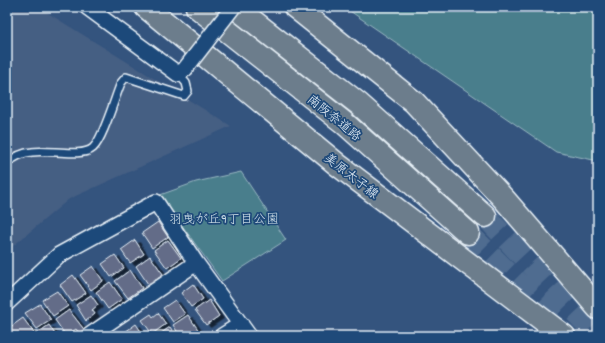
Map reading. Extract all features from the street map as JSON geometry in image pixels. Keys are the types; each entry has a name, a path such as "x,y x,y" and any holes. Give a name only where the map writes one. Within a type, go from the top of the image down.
{"main road":[{"name":"美原太子線","path":"146,7 338,165 564,336"},
{"name":"南阪奈道路","path":"197,7 343,122 468,233"},
{"name":"南阪奈道路","path":"234,7 359,104 485,216"},
{"path":"295,7 414,102 504,199 598,308"}],"street":[{"path":"87,7 182,72 234,7"},
{"path":"7,303 59,256 156,202 196,263 245,330 222,336"},
{"path":"89,336 196,263"}],"lane":[{"path":"7,163 17,156 33,152 85,153 93,148 100,138 121,83 126,77 184,96 188,92 182,72"}],"shaded area":[{"path":"7,7 38,7 231,126 69,199 7,251"}],"green space":[{"path":"344,7 598,7 598,161 556,152"},
{"name":"羽曳が丘9丁目公園","path":"241,172 286,240 222,281 160,195 196,182"}],"building":[{"path":"158,222 168,237 152,248 142,233"},
{"path":"135,240 144,254 130,263 121,250"},
{"path":"168,240 181,258 167,268 154,250"},
{"path":"115,255 124,268 111,277 102,264"},
{"path":"150,256 163,274 148,284 136,266"},
{"path":"93,266 103,281 91,290 80,275"},
{"path":"130,270 142,288 128,298 115,281"},
{"path":"73,275 86,293 72,302 60,285"},
{"path":"110,282 122,299 108,309 96,292"},
{"path":"193,284 203,299 191,307 181,293"},
{"path":"57,291 68,306 53,316 42,300"},
{"path":"91,295 98,305 92,310 95,314 86,321 76,305"},
{"path":"175,300 185,314 173,322 163,308"},
{"path":"209,300 219,316 206,325 195,310"},
{"path":"40,304 51,320 37,329 25,313"},
{"path":"69,310 86,332 81,336 76,329 66,336 55,320"},
{"path":"158,313 166,324 152,334 142,320 151,314 153,317"},
{"path":"188,315 199,331 193,336 180,336 173,325"},
{"path":"23,318 34,333 29,336 15,336 9,328"},
{"path":"136,324 144,336 128,336 125,332"},
{"path":"49,325 56,336 37,336 36,334"},
{"path":"170,327 176,336 157,336"}],"tunnel":[{"path":"485,216 598,336"},
{"path":"468,233 557,322"}]}
